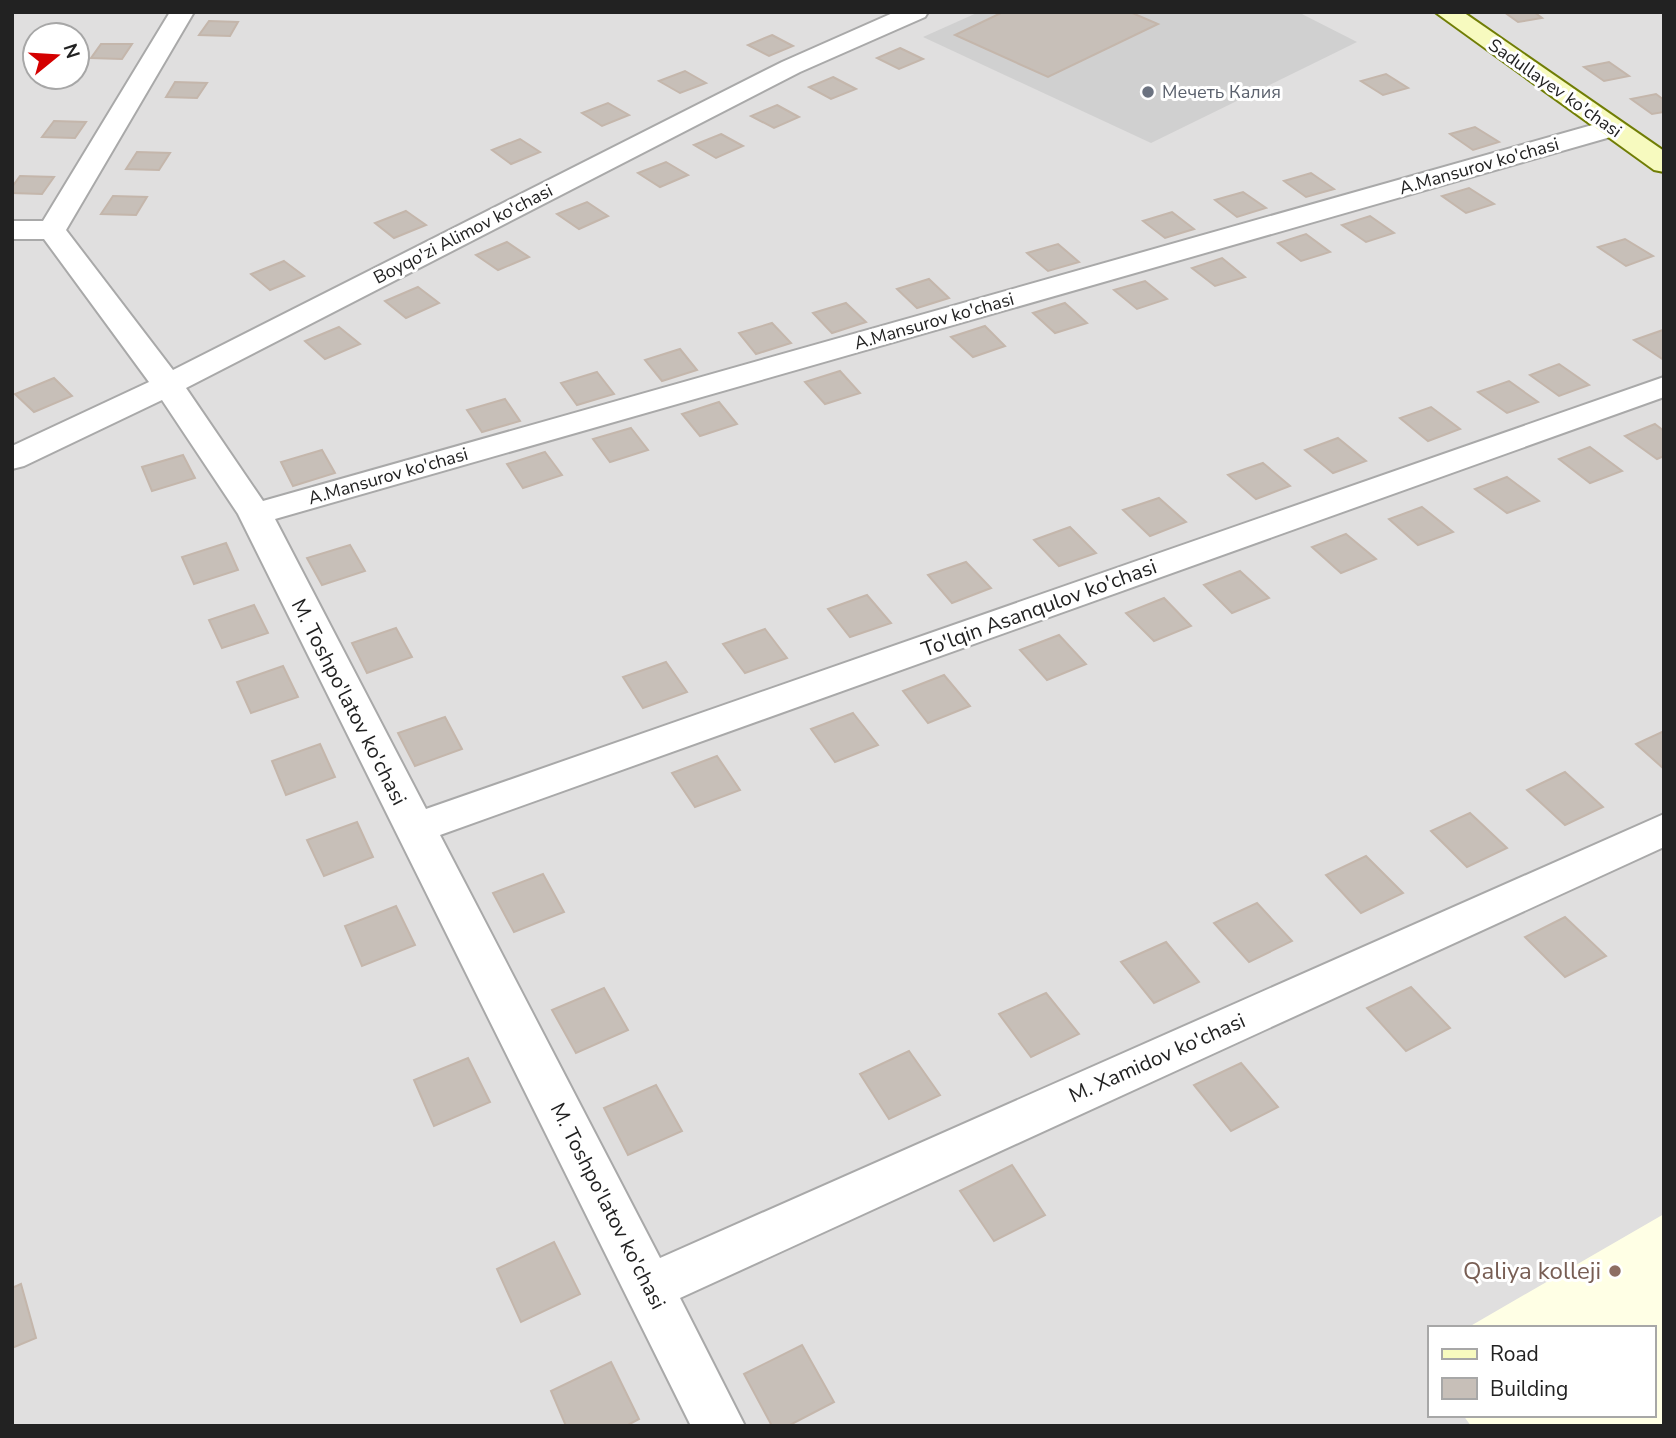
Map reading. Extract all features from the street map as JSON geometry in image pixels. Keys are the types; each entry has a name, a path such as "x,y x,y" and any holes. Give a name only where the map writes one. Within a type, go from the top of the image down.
{"main road":[{"name":"Sadullayev ko'chasi","path":"1447,12 1664,164"}],"street":[{"path":"12,230 52,230 182,12"},
{"name":"Boyqo'zi Alimov ko'chasi","path":"12,459 168,385 790,67 916,12"},
{"name":"A.Mansurov ko'chasi","path":"255,514 1612,128"},
{"name":"M. Toshpo'latov ko'chasi","path":"52,230 168,385 255,514 719,1426"},
{"name":"To'lqin Asanqulov ko'chasi","path":"414,829 1664,386"},
{"name":"M. Xamidov ko'chasi","path":"650,1287 1664,829"}],"shaded area":[{"path":"12,12 1664,12 1664,1426 12,1426"},
{"name":"Мечеть Калия","path":"979,12 1298,12 1357,42 1151,143 923,37"},
{"name":"Qaliya kolleji","path":"1664,1214 1664,1426 1471,1426 1464,1417 1655,1417 1655,1326 1470,1326"}],"building":[{"path":"1003,12 1130,12 1158,24 1048,77 955,35"},
{"path":"1504,12 1534,12 1542,18 1518,22"},
{"path":"209,21 238,22 230,36 199,35"},
{"path":"772,35 793,46 769,56 748,45"},
{"path":"101,44 132,44 122,59 91,58"},
{"path":"900,48 923,59 899,69 877,58"},
{"path":"1609,62 1629,76 1604,81 1584,67"},
{"path":"685,71 706,83 680,93 659,81"},
{"path":"1386,74 1408,88 1383,95 1361,81"},
{"path":"833,77 856,89 831,99 809,87"},
{"path":"175,82 207,83 197,98 166,97"},
{"path":"1656,94 1664,100 1664,112 1652,114 1631,99"},
{"path":"608,103 629,115 602,126 582,113"},
{"path":"777,105 799,117 774,128 751,116"},
{"path":"54,121 86,122 75,138 42,137"},
{"path":"1475,127 1499,142 1473,150 1450,134"},
{"path":"721,134 743,146 716,158 694,145"},
{"path":"520,139 540,152 511,164 492,150"},
{"path":"137,152 170,153 159,170 126,169"},
{"path":"666,162 688,175 660,187 638,173"},
{"path":"1311,173 1334,189 1306,197 1284,181"},
{"path":"20,176 54,177 42,194 12,193 12,187"},
{"path":"1469,188 1494,204 1466,213 1442,196"},
{"path":"1243,192 1266,208 1237,217 1215,200"},
{"path":"113,196 147,197 136,215 101,214"},
{"path":"587,202 608,216 579,229 557,214"},
{"path":"406,211 426,225 394,238 375,223"},
{"path":"1172,212 1194,229 1165,238 1143,221"},
{"path":"1370,216 1394,233 1366,242 1342,225"},
{"path":"1306,234 1330,252 1301,261 1278,243"},
{"path":"1625,239 1653,256 1626,266 1598,247"},
{"path":"507,242 529,257 498,270 476,255"},
{"path":"1058,244 1079,262 1048,271 1027,253"},
{"path":"1222,258 1245,277 1215,286 1192,268"},
{"path":"284,261 304,276 270,290 251,274"},
{"path":"929,279 949,298 917,308 897,289"},
{"path":"1145,281 1167,299 1137,309 1114,290"},
{"path":"418,287 439,303 406,318 385,301"},
{"path":"846,303 866,322 832,333 813,313"},
{"path":"1065,303 1087,323 1055,333 1033,313"},
{"path":"772,323 791,343 756,354 739,333"},
{"path":"985,326 1005,346 973,357 951,337"},
{"path":"339,327 360,344 325,359 305,341"},
{"path":"1663,330 1664,360 1634,340"},
{"path":"680,349 697,370 662,381 645,360"},
{"path":"1559,364 1589,385 1559,396 1530,375"},
{"path":"840,371 860,393 825,404 805,382"},
{"path":"597,372 614,394 577,405 561,383"},
{"path":"54,378 72,396 34,412 15,394"},
{"path":"1509,381 1538,402 1507,413 1478,392"},
{"path":"505,399 520,421 482,432 467,410"},
{"path":"719,402 737,424 700,436 682,414"},
{"path":"1431,407 1460,429 1428,441 1400,418"},
{"path":"1655,424 1664,431 1664,456 1657,459 1625,436"},
{"path":"631,428 648,450 610,462 593,439"},
{"path":"1338,438 1366,461 1333,473 1305,450"},
{"path":"1590,447 1622,471 1590,483 1559,459"},
{"path":"322,450 335,473 293,486 281,462"},
{"path":"545,452 562,475 523,488 507,464"},
{"path":"183,455 195,478 152,491 142,467"},
{"path":"1263,463 1290,486 1256,499 1228,475"},
{"path":"1507,477 1539,501 1507,513 1475,489"},
{"path":"1159,498 1186,522 1150,536 1123,510"},
{"path":"1422,507 1453,532 1418,545 1389,519"},
{"path":"1070,527 1096,553 1059,566 1034,540"},
{"path":"1346,534 1376,559 1341,573 1312,547"},
{"path":"226,543 238,570 194,584 182,557"},
{"path":"350,545 365,571 322,585 307,558"},
{"path":"966,562 991,588 952,603 928,575"},
{"path":"1240,571 1269,598 1232,613 1204,585"},
{"path":"867,595 891,623 850,637 828,609"},
{"path":"1164,598 1191,626 1154,641 1126,613"},
{"path":"254,605 268,633 222,648 209,620"},
{"path":"396,628 412,657 367,673 352,643"},
{"path":"765,629 787,658 745,673 723,644"},
{"path":"1059,635 1086,664 1047,680 1020,650"},
{"path":"666,662 687,692 643,708 623,677"},
{"path":"283,666 298,697 251,713 237,682"},
{"path":"944,675 970,706 928,723 903,691"},
{"path":"853,713 878,745 835,762 811,729"},
{"path":"445,717 462,749 415,766 398,733"},
{"path":"1664,731 1664,769 1636,744"},
{"path":"320,744 335,777 286,795 272,761"},
{"path":"717,756 740,790 695,807 672,773"},
{"path":"1565,772 1603,807 1565,825 1527,790"},
{"path":"1470,813 1507,848 1467,867 1431,831"},
{"path":"357,822 373,857 324,876 307,840"},
{"path":"1366,856 1403,893 1361,913 1326,875"},
{"path":"543,874 564,912 514,932 493,893"},
{"path":"1257,903 1292,941 1249,962 1214,923"},
{"path":"396,906 415,945 362,966 345,926"},
{"path":"1565,917 1606,956 1565,977 1525,937"},
{"path":"1166,942 1199,982 1154,1003 1121,962"},
{"path":"1411,987 1450,1028 1406,1051 1367,1008"},
{"path":"604,988 628,1030 576,1053 552,1010"},
{"path":"1046,993 1079,1034 1031,1057 999,1014"},
{"path":"909,1051 940,1095 889,1119 860,1074"},
{"path":"468,1058 490,1102 434,1126 414,1080"},
{"path":"1241,1063 1278,1107 1231,1131 1194,1085"},
{"path":"656,1085 682,1131 628,1155 604,1108"},
{"path":"1012,1165 1045,1215 994,1241 960,1191"},
{"path":"554,1242 580,1294 521,1322 497,1269"},
{"path":"21,1284 36,1338 12,1348 12,1288"},
{"path":"802,1345 834,1402 788,1426 772,1426 744,1374"},
{"path":"611,1362 639,1419 626,1426 566,1426 551,1391"}],"place":[{"name":"Мечеть Калия","path":"1148,92"},
{"name":"Qaliya kolleji","path":"1615,1271"}]}
